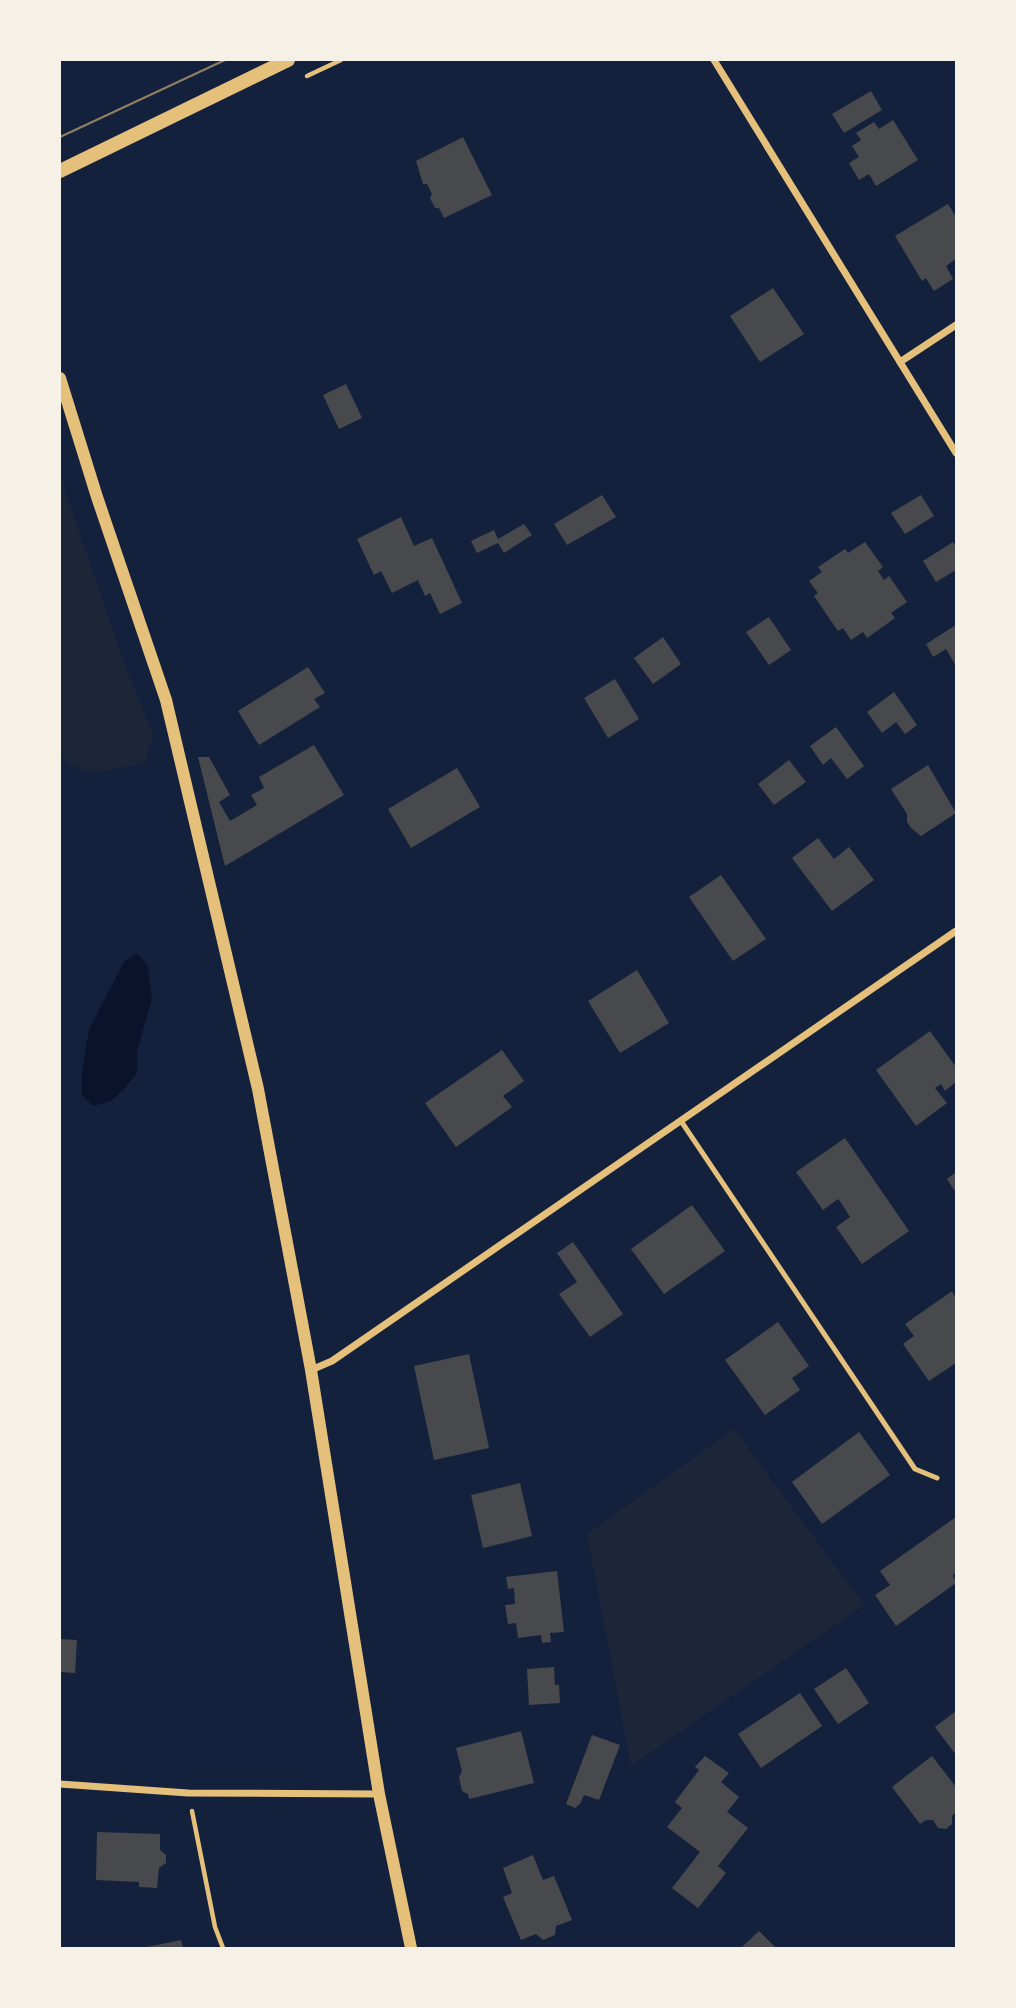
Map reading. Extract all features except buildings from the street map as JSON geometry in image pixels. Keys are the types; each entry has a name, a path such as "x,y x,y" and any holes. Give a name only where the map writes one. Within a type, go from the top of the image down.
{"main road":[{"path":"60,171 288,60"}],"street":[{"path":"714,60 957,453"},
{"path":"900,362 957,325"},
{"path":"60,378 97,497 166,699 258,1089 311,1370 379,1794 411,1948"},
{"path":"311,1370 332,1361 957,931"},
{"path":"60,1784 188,1793 379,1794"}],"lane":[{"path":"681,1121 915,1469 937,1478"}],"path":[{"path":"188,1793 215,1927 223,1948"}],"shaded area":[{"path":"60,476 123,660 153,734 145,763 96,773 67,764 60,750"},
{"path":"137,953 148,966 152,999 137,1051 137,1073 111,1101 93,1106 82,1095 82,1070 89,1029 124,962"},
{"path":"734,1429 864,1605 631,1766 587,1534"}],"tram line":[{"path":"60,137 225,60"}]}
